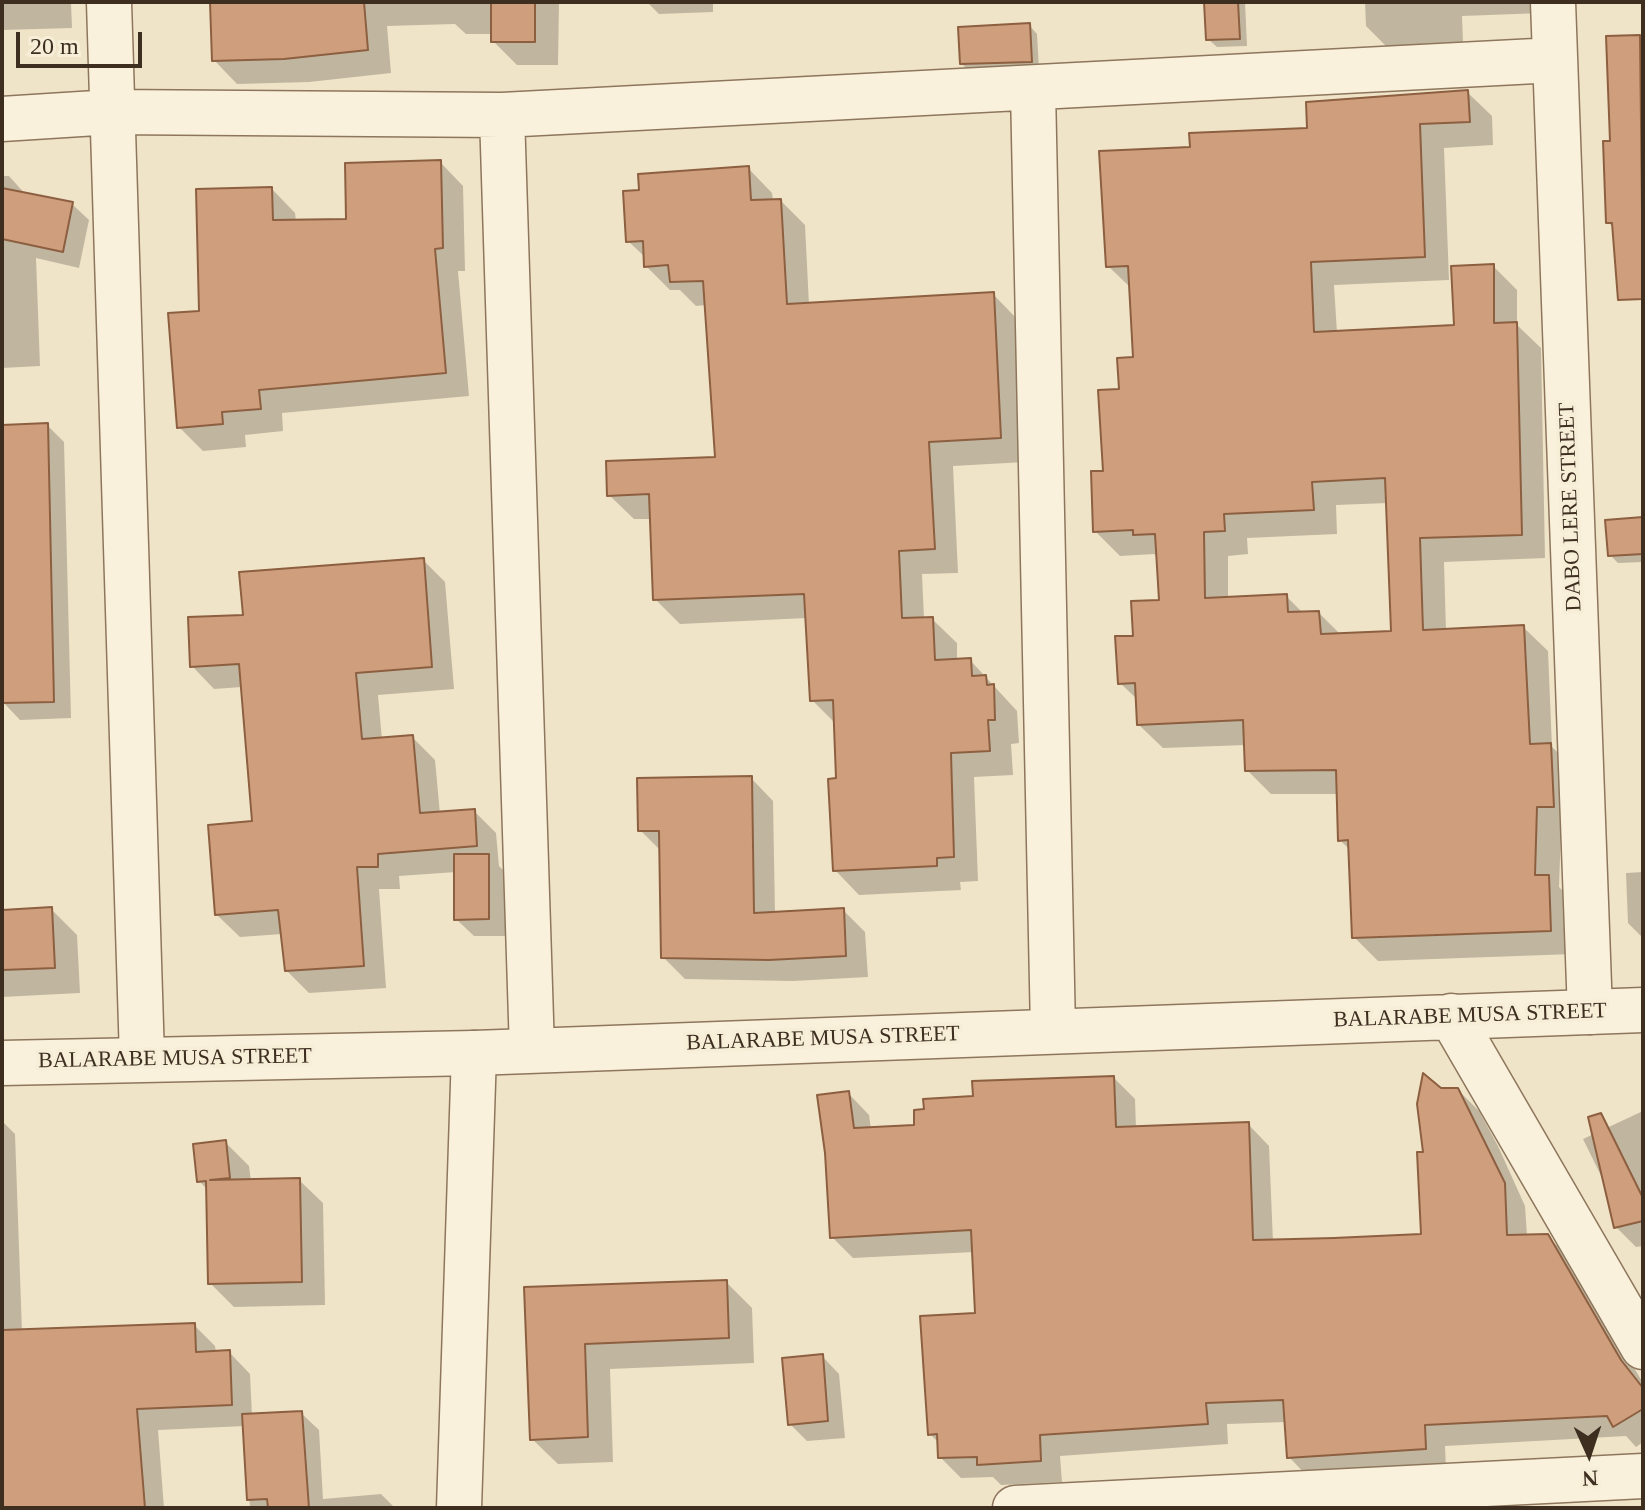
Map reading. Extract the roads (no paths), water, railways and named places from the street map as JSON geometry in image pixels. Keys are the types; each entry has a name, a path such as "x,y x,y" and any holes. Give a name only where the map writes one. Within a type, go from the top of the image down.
{"street":[{"path":"109,2 142,1058"},
{"name":"DABO LERE STREET","path":"1553,2 1590,1012"},
{"path":"2,119 112,112 502,115 1033,90 1555,60"},
{"path":"1033,90 1053,1030"},
{"path":"502,115 532,1050"},
{"name":"BALARABE MUSA STREET","path":"2,1063 474,1053 1643,1010"},
{"path":"1451,1016 1643,1347"},
{"path":"459,1508 474,1053"},
{"path":"1015,1508 1198,1504 1643,1476"}]}
